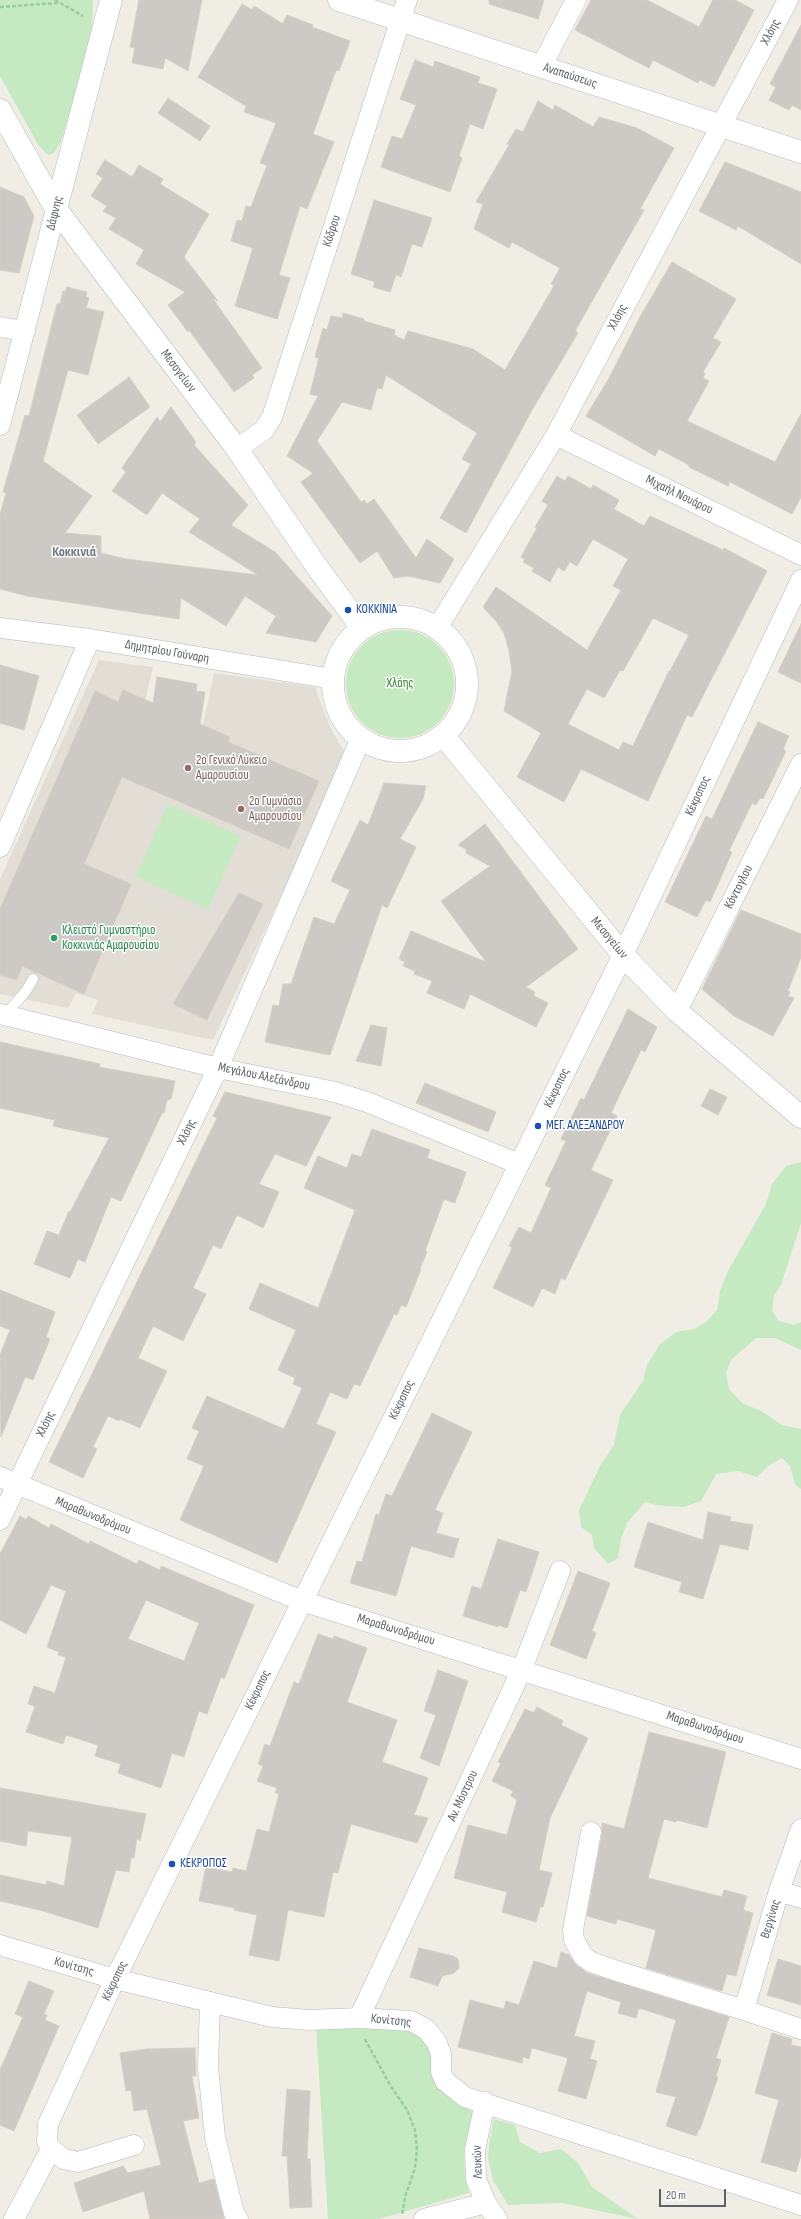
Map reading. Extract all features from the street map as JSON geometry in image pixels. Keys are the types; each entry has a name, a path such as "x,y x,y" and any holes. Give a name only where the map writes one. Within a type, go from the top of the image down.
{"street":[{"name":"Δάφνης","path":"0,425 111,0"},
{"name":"Αναπαύσεως","path":"339,0 404,10 541,67 801,152"},
{"path":"541,67 576,0"},
{"name":"Χλόης","path":"437,628 556,435 788,0"},
{"name":"Κόδρου","path":"237,449 264,430 272,416 404,10"},
{"name":"Μεσογείων","path":"0,110 56,209 237,449 317,568 362,628"},
{"path":"0,326 25,331"},
{"name":"Μιχαήλ Νουάρου","path":"556,435 801,555"},
{"name":"Κέκροπος","path":"52,2149 47,2141 48,2124 115,1979 623,955 801,580"},
{"path":"400,617 419,619 437,628 452,642 456,648 462,660 467,680 462,706 457,719 443,734 424,746 403,750 381,748 361,738 348,727 339,712 334,696 333,679 335,664 342,650 351,638 362,628 380,620 400,617"},
{"name":"Δημητρίου Γούναρη","path":"0,628 90,639 333,679"},
{"path":"0,847 90,639"},
{"name":"Μεσογείων","path":"443,734 623,955 677,1011 801,1117"},
{"name":"Χλόης","path":"0,1520 9,1481 218,1068 361,738"},
{"name":"Κόντογλου","path":"677,1011 801,764"},
{"name":"Μεγάλου Αλεξάνδρου","path":"3,1014 218,1068 335,1092 367,1102 519,1164"},
{"name":"Μαραθωνοδρόμου","path":"9,1481 302,1601 522,1669 801,1759"},
{"name":"Αν. Μόστρου","path":"359,2018 522,1669 560,1571"},
{"name":"Βεργίνας","path":"744,2010 779,1891 801,1829"},
{"path":"591,1832 573,1930 574,1940 583,1956 591,1962 616,1971 744,2010 801,2030"},
{"path":"779,1891 801,1898"},
{"name":"Κονίτσης","path":"0,1945 115,1979 272,2017 309,2020 359,2018 411,2020 426,2029 436,2041 441,2054 442,2072 445,2082 465,2097 485,2102 801,2205"},
{"path":"210,2002 208,2067 215,2137 234,2213 238,2219"},
{"name":"Λευκών","path":"485,2102 475,2150 476,2179 486,2203 497,2219"},
{"path":"14,2219 52,2149 64,2159 78,2162 134,2145"},
{"path":"424,2219 486,2203"}],"lane":[{"path":"3,1014 26,991 33,979"}],"path":[{"path":"55,0 82,16 105,23"},
{"path":"0,7 58,3"},
{"path":"359,2018 374,2059 407,2110 415,2130 417,2148 415,2168 402,2208 402,2219"}],"shaded area":[{"path":"99,660 153,667 145,700 203,725 214,673 315,687 330,727 347,756 213,1040 92,1014 98,1000 76,993 68,1008 0,994 0,879"}],"green space":[{"path":"0,0 93,0 92,28 77,88 61,141 54,153 48,155 39,146 0,76"},
{"name":"Χλόης","path":"400,630 421,634 438,646 450,663 454,684 450,705 438,722 421,734 400,738 379,734 362,722 350,705 346,684 350,663 362,646 379,634"},
{"path":"168,804 241,836 208,909 135,877"},
{"path":"801,1162 801,1223 781,1285 774,1295 772,1311 779,1321 794,1325 801,1322 801,1350 775,1338 756,1338 731,1360 726,1373 729,1389 742,1403 761,1411 782,1425 801,1429 801,1489 795,1484 790,1466 782,1458 768,1466 757,1477 738,1471 716,1474 701,1501 683,1507 656,1505 645,1502 627,1523 621,1539 618,1558 608,1564 594,1548 592,1535 581,1527 579,1510 600,1466 614,1445 620,1415 643,1381 647,1365 660,1344 676,1332 694,1329 706,1322 717,1310 720,1291 728,1271 766,1204 772,1184 786,1166"},
{"path":"396,2026 420,2033 431,2049 454,2100 474,2113 464,2150 465,2179 469,2193 379,2219 328,2219 316,2027"},
{"path":"494,2119 515,2125 520,2142 540,2153 561,2149 578,2163 592,2187 638,2219 562,2203 508,2205 493,2180 488,2158"}],"building":[{"path":"139,0 202,0 188,71 165,58 163,69 132,63 135,48 130,47"},
{"path":"489,0 544,0 538,19 489,4"},
{"path":"591,0 647,0 699,27 713,0 735,0 754,10 714,87 700,80 698,83 653,60 649,68 575,30"},
{"path":"242,4 252,10 254,6 283,24 287,15 313,25 312,27 350,41 339,71 336,70 313,134 334,142 307,209 300,206 279,275 290,278 277,319 235,306 253,248 231,241 237,220 242,221 246,206 251,207 267,165 260,163 276,123 244,112 246,106 198,77"},
{"path":"801,25 801,110 792,105 789,110 769,100 776,87 770,84"},
{"path":"415,60 433,67 435,61 480,77 478,83 497,89 483,129 470,124 459,156 462,158 450,192 381,167 392,136 402,139 416,105 400,99"},
{"path":"168,98 210,126 200,141 158,113"},
{"path":"538,101 553,110 555,105 593,127 599,117 637,128 674,148 640,209 644,210 575,331 578,333 532,410 466,533 440,518 471,464 462,459 477,433 386,375 382,389 377,388 371,410 342,402 317,441 361,502 364,500 367,504 374,499 416,558 427,539 454,559 440,583 408,576 394,578 377,551 360,563 301,482 313,473 287,456 318,396 310,394 319,358 315,357 323,328 327,330 331,316 342,318 343,313 395,330 394,335 404,340 408,331 473,349 505,370 554,286 551,284 560,268 512,242 509,248 474,229 483,204 476,202 509,145 507,144 516,129 523,132"},
{"path":"105,160 132,177 139,165 163,179 160,184 209,214 184,257 218,301 213,299 262,368 252,375 254,378 234,392 189,330 188,332 168,305 185,292 136,264 144,250 109,229 116,218 103,211 107,206 91,196 103,178 96,174"},
{"path":"725,162 801,192 801,264 738,226 736,230 699,211"},
{"path":"0,187 24,197 34,216 19,273 0,270"},
{"path":"374,200 432,218 422,247 412,244 401,277 396,275 390,292 373,287 375,282 351,274"},
{"path":"672,262 736,299 713,338 721,342 703,372 705,374 703,378 709,381 687,421 775,462 801,414 801,497 792,514 730,482 728,486 689,467 689,465 659,449 655,456 586,416 608,380 640,317"},
{"path":"67,287 87,292 86,297 89,298 86,308 104,312 88,375 68,370 43,461 92,496 65,533 101,536 101,553 126,559 258,575 189,532 200,519 162,493 147,515 112,491 126,472 122,468 157,417 160,422 171,407 196,442 194,445 248,505 231,525 275,552 332,616 316,642 266,633 276,616 245,596 226,626 181,598 179,619 27,596 0,589 0,515 6,493 3,492 25,415 29,416 57,304 60,304 63,291 65,292"},
{"path":"129,377 150,407 98,444 77,415"},
{"path":"557,476 565,481 568,476 591,489 593,485 619,500 614,509 644,526 650,516 723,550 724,548 767,571 692,717 687,715 648,801 581,769 564,802 517,777 541,733 504,711 512,671 509,651 504,633 496,621 483,607 496,587 587,650 621,590 613,586 628,559 593,539 577,566 570,562 564,571 558,567 550,582 532,571 534,568 523,562 525,559 521,557 537,528 535,527 548,505 542,501","holes":["653,618 689,635 669,671 633,746 623,742 619,750 568,724 587,689 604,698 620,670 623,671"]},
{"path":"801,624 801,683 778,672"},
{"path":"0,665 39,676 24,730 0,723"},
{"path":"157,677 197,684 196,691 205,692 200,724 230,737 228,742 319,781 289,849 122,777 84,864 131,884 84,994 22,966 17,980 0,975 0,909 95,691 118,702 123,690 153,703"},
{"path":"758,722 789,736 783,749 786,751 763,799 760,798 756,805 752,803 729,851 732,852 710,902 706,900 697,917 665,902 706,816 712,819"},
{"path":"384,783 426,786 423,799 400,839 416,847 387,908 382,905 330,1055 265,1042 273,1005 279,1006 283,984 291,984 314,917 334,924 350,890 331,881 360,820 368,825"},
{"path":"485,824 578,949 526,987 535,992 534,996 548,1003 536,1027 470,994 464,1009 427,993 432,981 414,974 415,971 403,966 405,962 399,959 411,931 486,962 441,901 490,866 466,853 467,850 458,845"},
{"path":"239,893 263,904 207,1020 173,1004"},
{"path":"741,910 801,934 801,957 788,991 790,992 788,996 794,998 773,1036 734,1016 702,989"},
{"path":"628,1009 657,1027 645,1052 641,1050 611,1113 617,1116 591,1170 613,1180 565,1280 561,1278 555,1294 542,1288 533,1307 493,1288 512,1248 509,1246 519,1227 531,1233 551,1188 545,1185 566,1141 561,1139 581,1098 584,1100"},
{"path":"371,1025 387,1028 381,1066 356,1061"},
{"path":"0,1042 100,1064 99,1067 175,1081 171,1099 167,1100 164,1113 162,1113 121,1201 111,1197 85,1262 78,1259 70,1278 34,1264 47,1231 59,1235 69,1211 70,1212 109,1138 53,1126 55,1120 0,1108"},
{"path":"425,1083 496,1112 488,1132 416,1103"},
{"path":"710,1089 727,1097 718,1115 701,1106"},
{"path":"225,1092 331,1117 306,1166 275,1154 259,1184 279,1192 263,1228 237,1215 221,1249 213,1245 193,1288 206,1294 183,1341 153,1326 138,1358 167,1371 140,1428 120,1419 119,1421 108,1416 93,1447 97,1449 83,1478 49,1462 217,1118 213,1116"},
{"path":"372,1129 430,1150 427,1158 466,1172 455,1203 444,1199 425,1251 427,1252 406,1307 401,1305 397,1315 394,1314 360,1386 354,1384 347,1399 330,1392 316,1424 336,1432 277,1563 180,1520 204,1466 187,1459 199,1431 192,1428 207,1396 284,1429 302,1388 293,1384 295,1378 278,1370 296,1330 249,1309 260,1283 318,1308 355,1210 304,1188 318,1156 347,1168 352,1154 361,1157"},
{"path":"0,1290 55,1312 46,1337 50,1339 33,1380 25,1377 1,1437 0,1355 10,1330 0,1326"},
{"path":"432,1413 472,1432 435,1510 443,1513 436,1533 459,1539 453,1558 411,1546 396,1596 350,1583 357,1561 362,1562 376,1514 379,1515 386,1494 392,1496"},
{"path":"708,1512 731,1517 730,1521 753,1525 748,1550 720,1544 703,1599 679,1592 682,1582 634,1567 648,1522 703,1540"},
{"path":"20,1516 26,1520 28,1516 49,1528 51,1524 89,1544 90,1541 137,1564 139,1560 160,1570 161,1566 254,1605 224,1679 221,1677 207,1714 199,1711 184,1757 172,1753 161,1788 118,1773 121,1764 95,1756 98,1745 66,1735 63,1744 26,1732 35,1706 28,1704 34,1686 55,1693 66,1657 58,1655 59,1652 47,1647 66,1591 51,1585 26,1634 0,1620 0,1554","holes":["146,1600 199,1623 184,1661 128,1639"]},
{"path":"498,1539 539,1552 526,1592 520,1590 507,1628 498,1625 498,1627 463,1616 472,1586 481,1589"},
{"path":"578,1571 610,1583 592,1631 596,1633 586,1659 550,1645"},
{"path":"318,1634 333,1639 334,1636 367,1648 347,1702 397,1720 382,1762 428,1778 414,1815 428,1818 417,1843 351,1824 338,1873 333,1872 324,1917 288,1910 279,1961 249,1955 257,1915 234,1910 235,1908 199,1901 206,1867 232,1872 233,1868 246,1871 257,1829 269,1832 279,1794 275,1793 277,1788 257,1781 263,1766 258,1764 265,1744 270,1746 294,1682 299,1684"},
{"path":"438,1670 468,1681 439,1766 420,1758 436,1715 424,1711"},
{"path":"537,1707 563,1721 561,1725 588,1738 550,1818 539,1870 552,1873 543,1907 540,1907 536,1922 502,1912 507,1892 454,1878 468,1825 507,1835 517,1800 511,1796 513,1791 492,1781 501,1763 498,1762 525,1709 534,1713"},
{"path":"649,1732 726,1752 707,1828 677,1820 676,1822 664,1819 648,1878 722,1897 724,1890 747,1896 743,1910 753,1913 736,1976 727,1974 722,1991 646,1968 656,1930 617,1919 616,1924 587,1916 602,1834 602,1823 624,1829"},
{"path":"0,1788 146,1814 140,1841 137,1838 134,1858 131,1858 129,1872 116,1870 98,1928 40,1910 0,1901 0,1875 46,1885 47,1881 64,1886 72,1837 28,1831 26,1846 0,1841"},
{"path":"419,1948 453,1956 458,1959 459,1968 454,1973 442,1976 438,1986 410,1977"},
{"path":"561,1952 569,1955 576,1965 587,1973 729,2017 716,2058 721,2060 716,2076 718,2077 700,2129 696,2136 666,2126 676,2097 656,2092 676,2020 639,2008 636,2018 618,2013 621,2002 587,1991 574,2036 595,2041 590,2059 597,2061 586,2099 558,2091 568,2058 532,2048 529,2059 523,2057 522,2063 458,2047 470,2000 504,2009 506,2001 519,2005 534,1961 557,1968"},
{"path":"778,1959 801,1966 801,2005 767,1995"},
{"path":"29,1981 54,1991 44,2014 47,2015 45,2020 59,2026 14,2131 0,2125 0,2070 23,2017 15,2014"},
{"path":"772,2033 792,2039 791,2045 801,2047 801,2155 796,2172 761,2162 779,2100 755,2093"},
{"path":"195,2048 196,2076 192,2076 199,2118 183,2121 199,2183 214,2179 224,2219 150,2219 144,2191 83,2212 74,2183 123,2166 128,2173 161,2165 147,2109 134,2111 131,2090 126,2091 120,2053 147,2049"},
{"path":"287,2089 310,2091 307,2159 310,2159 312,2207 290,2208 287,2156 282,2156"}],"place":[{"name":"ΚΟΚΚΙΝΙΑ","path":"348,610"},
{"name":"2ο Γενικό Λύκειο Αμαρουσίου","path":"188,768"},
{"name":"2ο Γυμνάσιο Αμαρουσίου","path":"241,809"},
{"name":"Κλειστό Γυμναστήριο Κοκκινιάς Αμαρουσίου","path":"54,938"},
{"name":"ΜΕΓ. ΑΛΕΞΑΝΔΡΟΥ","path":"538,1126"},
{"name":"ΚΕΚΡΟΠΟΣ","path":"172,1864"}],"district":[{"name":"Κοκκινιά","path":"74,552"}]}
